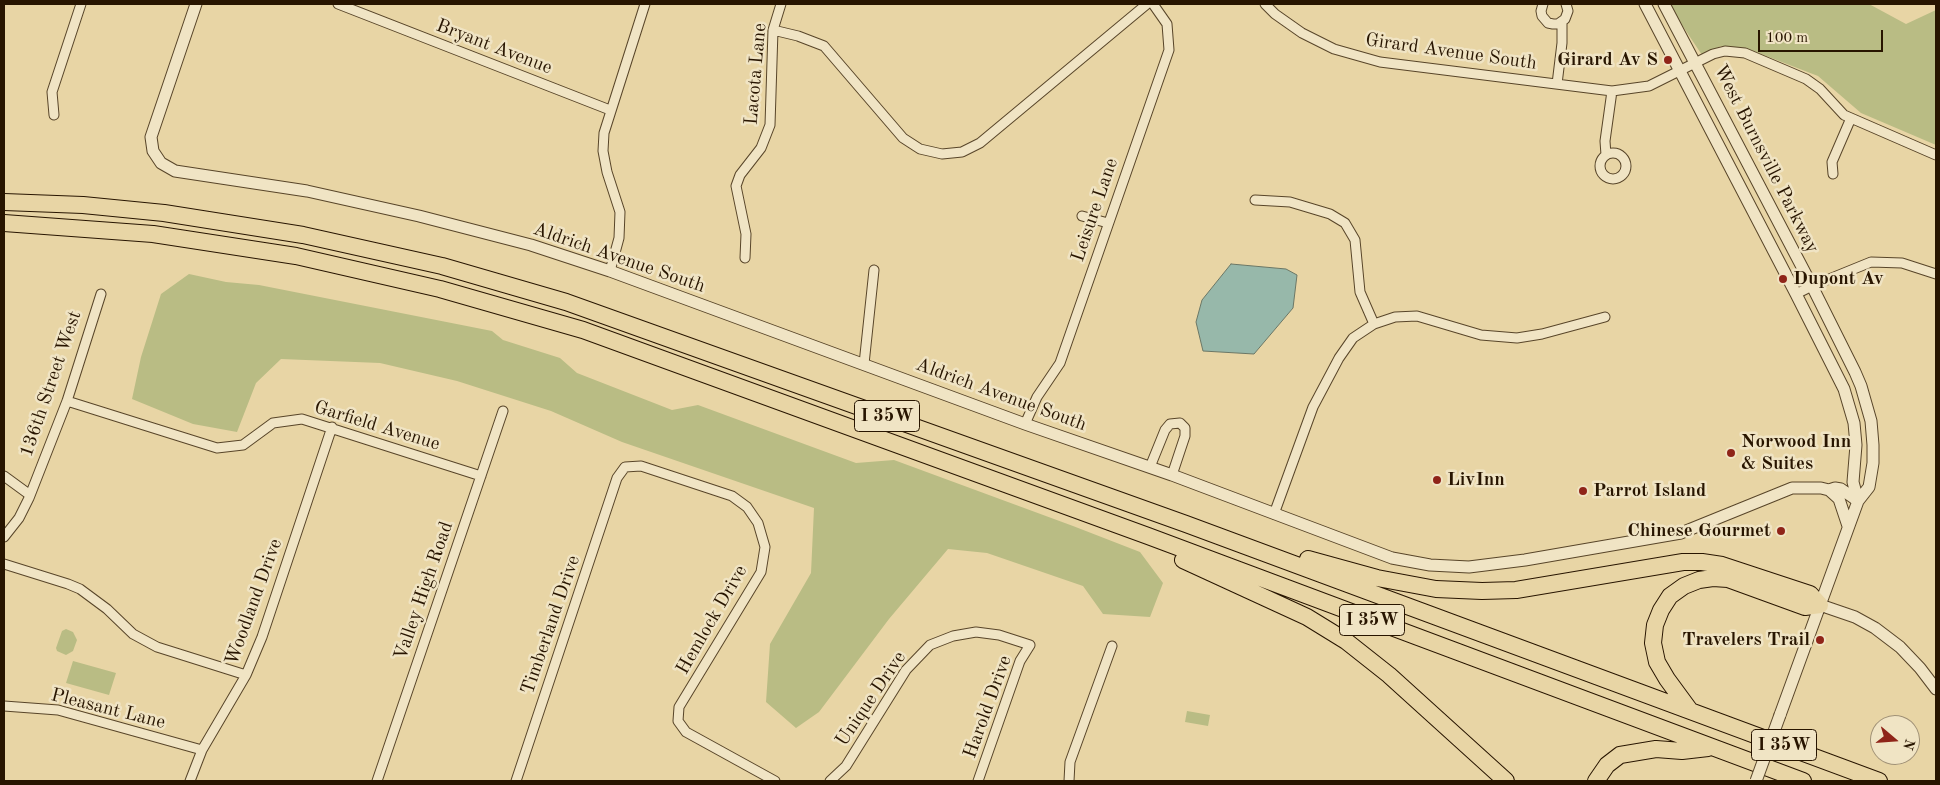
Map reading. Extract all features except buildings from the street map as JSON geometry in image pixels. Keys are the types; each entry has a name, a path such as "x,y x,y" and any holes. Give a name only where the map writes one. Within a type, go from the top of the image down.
{"highway":[{"name":"I 35W","path":"4,202 148,212 259,227 442,266 603,314 1186,524 1879,781"},
{"name":"I 35W","path":"4,223 108,229 211,242 296,256 440,289 613,340 1148,536 1803,781"},
{"path":"1186,524 1377,578 1436,589 1482,592 1516,590 1683,562 1702,562 1722,565 1810,594 1820,605"},
{"path":"1148,536 1180,558 1307,618 1346,640 1389,675 1506,781"},
{"path":"1689,709 1666,679 1657,662 1653,643 1655,625 1661,610 1670,596 1684,586 1699,580 1712,578 1728,580 1805,607 1820,605"},
{"path":"1596,781 1601,772 1620,755 1656,749 1682,751 1712,748"},
{"path":"1608,781 1619,766 1638,751"}],"street":[{"path":"54,115 52,92 81,4"},
{"name":"Aldrich Avenue South","path":"196,4 151,137 152,151 161,163 175,171 307,191 419,216 531,245 610,271 1025,424 1150,467 1392,558 1430,565 1469,567 1507,563 1681,533 1792,488 1842,489 1858,501"},
{"name":"Bryant Avenue","path":"338,4 610,110"},
{"path":"610,271 621,224 617,200 606,172 602,151 604,133 645,4"},
{"name":"Lacota Lane","path":"745,258 746,234 736,186 740,175 761,148 770,125 773,30 781,4"},
{"path":"773,30 798,36 824,46 903,138 920,150 942,154 962,152 980,142 1148,4"},
{"name":"Leisure Lane","path":"1025,424 1037,397 1060,363 1169,50 1167,24 1153,4"},
{"name":"Girard Avenue South","path":"1265,4 1275,14 1302,33 1334,50 1380,62 1612,90 1648,86 1713,54 1725,51 1745,53 1806,80 1820,89 1844,115 1936,154"},
{"path":"1543,4 1541,11 1545,20 1553,24 1562,22"},
{"name":"Girard Avenue South","path":"1557,84 1562,43 1562,22 1568,11 1566,4"},
{"name":"West Burnsville Parkway","path":"1645,4 1838,376 1850,407 1856,445 1853,482 1858,501"},
{"name":"West Burnsville Parkway","path":"1664,4 1812,286 1861,386 1871,421 1873,463 1868,487 1858,501 1848,526 1756,781"},
{"path":"1606,155 1612,90"},
{"path":"1833,174 1832,162 1851,118"},
{"path":"1255,200 1290,202 1330,214 1345,223 1355,240 1360,292 1374,324"},
{"path":"1082,216 1108,223"},
{"path":"1796,294 1871,262 1902,263 1936,274"},
{"path":"864,364 874,270"},
{"name":"136th Street West","path":"4,537 19,518 30,495 66,401 101,294"},
{"path":"1274,514 1313,407 1339,358 1353,338 1374,324 1395,317 1417,316 1482,335 1517,338 1542,334 1605,317"},
{"name":"Garfield Avenue","path":"66,401 217,448 243,445 273,423 302,418 481,476"},
{"name":"Valley High Road","path":"377,781 503,411"},
{"path":"1150,467 1165,430 1170,424 1180,423 1185,428 1185,436 1172,475"},
{"name":"Woodland Drive","path":"190,781 202,750 246,675 262,637 332,427"},
{"name":"Hemlock Drive","path":"617,478 625,467 641,466 732,496 746,508 758,523 765,547 761,572 680,707 678,721 686,732 775,781"},
{"path":"4,476 30,495"},
{"name":"Timberland Drive","path":"516,781 617,478"},
{"path":"1829,490 1839,499 1848,526"},
{"path":"4,564 68,584 80,590 107,609 133,634 157,647 246,675"},
{"path":"1820,605 1855,617 1875,628 1900,647 1936,688"},
{"name":"Unique Drive","path":"830,781 846,766 906,670 930,645 953,636 976,632 999,635 1030,645"},
{"name":"Harold Drive","path":"978,781 1020,661 1030,645"},
{"path":"1069,781 1070,762 1112,646"},
{"name":"Pleasant Lane","path":"4,706 58,710 202,750"}],"green space":[{"path":"1668,4 1869,4 1906,24 1936,10 1936,145 1861,113 1818,76 1748,49 1721,46 1702,55"},
{"path":"189,274 226,282 259,285 492,331 503,340 560,358 577,373 672,410 698,405 856,463 894,460 1073,526 1140,552 1163,583 1150,617 1103,614 1083,586 987,553 948,549 889,619 819,712 796,728 766,702 770,644 811,573 814,508 622,442 551,411 457,381 380,363 281,359 256,383 237,432 193,424 132,399 141,357 161,294"},
{"path":"66,629 73,632 77,640 73,651 66,655 57,651 56,648 62,631"},
{"path":"73,661 116,673 109,695 66,683"},
{"path":"1187,711 1210,715 1208,726 1185,722"}],"shaded area":[{"path":"1231,264 1286,269 1297,275 1293,308 1254,354 1203,351 1196,322 1202,300"}],"place":[{"name":"Girard Av S","path":"1668,60"},
{"name":"Dupont Av","path":"1783,279"},
{"name":"Norwood Inn & Suites","path":"1731,453"},
{"name":"LivInn","path":"1437,480"},
{"name":"Parrot Island","path":"1583,491"},
{"name":"Chinese Gourmet","path":"1781,531"},
{"name":"Travelers Trail","path":"1820,640"}]}
